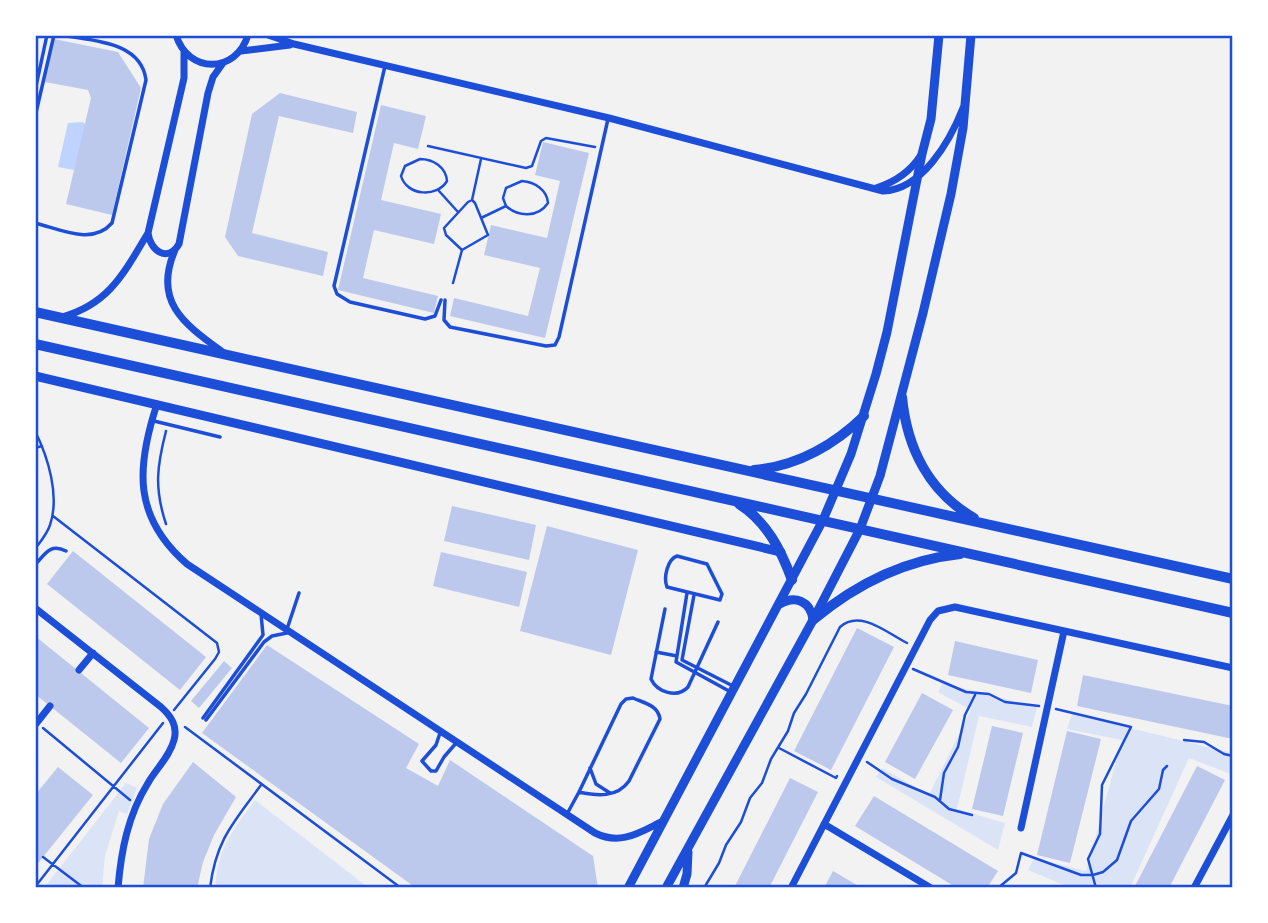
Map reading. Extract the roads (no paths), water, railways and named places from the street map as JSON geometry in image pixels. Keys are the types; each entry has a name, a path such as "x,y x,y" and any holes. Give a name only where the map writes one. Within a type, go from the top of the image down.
{"main road":[{"path":"35,312 1233,579"},
{"path":"35,344 1233,613"},
{"path":"902,397 908,436 924,471 949,500 981,522"},
{"path":"744,471 778,466 810,456 848,432 863,416"},
{"path":"733,499 766,528 781,552 792,580"},
{"path":"813,620 847,594 884,573 925,560 967,553"}],"street":[{"path":"59,318 83,310 105,295 122,276 148,233 184,78 184,52 176,35"},
{"path":"241,51 248,35"},
{"path":"268,35 294,44 608,118 874,189 902,188 917,177 947,140 967,97"},
{"path":"628,888 824,520 836,492 863,416 887,332 934,97 939,35"},
{"path":"666,888 813,620 860,528 871,500 890,443 951,194 967,97 971,35"},
{"path":"228,355 180,318 173,305 167,276 181,236 210,85 223,63 241,51 294,44"},
{"path":"184,52 202,63 223,63"},
{"path":"874,189 897,180 922,154"},
{"path":"148,233 151,245 156,250 170,253 176,249"},
{"path":"35,376 781,552"},
{"path":"157,404 144,452 142,478 150,517 160,536 187,564 595,833 614,840 625,839 664,820"},
{"path":"779,605 789,600 801,601 810,608 813,620"},
{"path":"791,888 933,614 949,607 1233,668"},
{"path":"35,608 170,715 175,730 172,747 136,805 121,858 118,888"},
{"path":"1021,828 1064,631"},
{"path":"79,670 93,653"},
{"path":"36,724 50,706"},
{"path":"1194,888 1233,815"},
{"path":"824,824 931,888"},
{"path":"683,888 687,874 688,850"}],"lane":[{"path":"35,41 37,35"},
{"path":"35,91 47,35"},
{"path":"35,117 54,35"},
{"path":"35,223 85,236 100,233 112,223 146,80 142,65 131,53 106,43 61,35"},
{"path":"385,66 334,286 337,294 350,302 425,319 435,316 443,300 444,320 450,327 546,346 555,345 608,118"},
{"path":"152,421 220,437"},
{"path":"35,565 53,547 66,551"},
{"path":"674,556 699,560 706,564 722,596 718,601 694,595 668,588 666,585 669,563 674,556"},
{"path":"261,614 262,635 204,719 264,642 272,636 288,632 299,593"},
{"path":"687,593 677,656 679,665 733,689"},
{"path":"694,595 682,659 696,671"},
{"path":"665,609 650,674 652,684 656,687 678,694 685,690 696,671 718,622"},
{"path":"656,652 677,656"},
{"path":"566,814 623,701 633,698 657,710 660,719 629,781 622,789 598,795 579,792"},
{"path":"440,732 436,745 422,761 431,771 436,771 457,742"},
{"path":"590,766 596,784 612,793"}],"water":[{"path":"83,122 91,131 83,142 74,170 58,167 68,123"}]}
